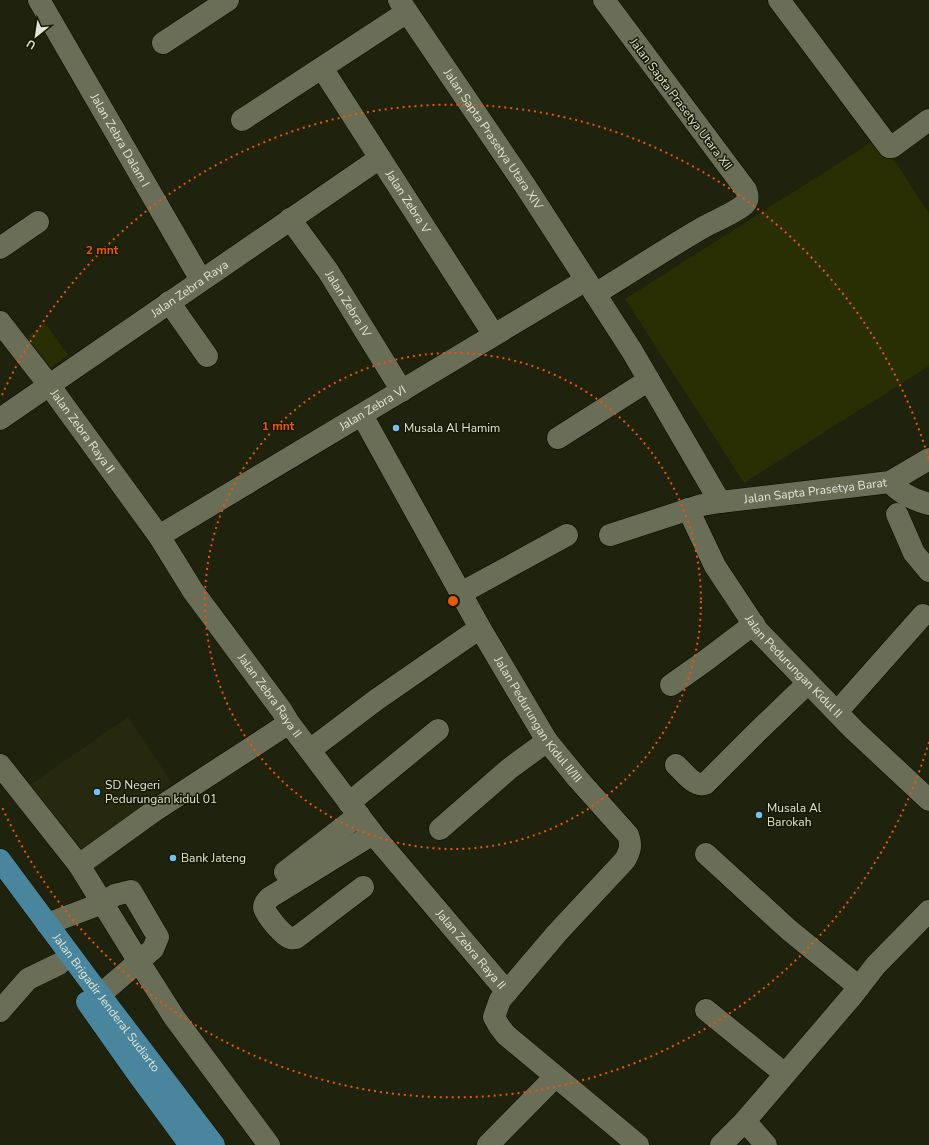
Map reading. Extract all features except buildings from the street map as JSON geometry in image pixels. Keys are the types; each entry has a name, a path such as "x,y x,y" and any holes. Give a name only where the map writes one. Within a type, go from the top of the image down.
{"main road":[{"name":"Jalan Brigadir Jenderal Sudiarto","path":"0,860 214,1145"},
{"name":"Jalan Brigadir Jenderal Sudiarto","path":"0,885 190,1145"}],"street":[{"name":"Jalan Zebra Dalam I","path":"39,0 202,280"},
{"path":"163,42 228,0"},
{"name":"Jalan Sapta Prasetya Utara XII","path":"604,0 746,190 748,198 746,203 739,207"},
{"path":"779,0 889,147 892,147 929,120"},
{"path":"242,120 322,68 403,6"},
{"name":"Jalan Sapta Prasetya Utara XIV","path":"403,6 526,186 632,351 720,502"},
{"name":"Jalan Zebra V","path":"322,68 494,335"},
{"name":"Jalan Zebra Raya","path":"0,419 380,158"},
{"name":"Jalan Zebra VI","path":"159,536 494,335 590,287 739,207"},
{"name":"Jalan Zebra IV","path":"290,219 328,271 402,391"},
{"path":"0,248 38,222"},
{"path":"169,302 207,356"},
{"name":"Jalan Zebra Raya II","path":"0,322 49,385 159,536 193,591 354,809 373,834 507,992"},
{"path":"558,438 649,380"},
{"name":"Jalan Pedurungan Kidul II/III","path":"362,415 480,628 547,741 578,779 628,835 631,843 628,854 624,860 557,933 507,992"},
{"name":"Jalan Sapta Prasetya Barat","path":"610,535 688,509 720,502 890,482 929,459"},
{"path":"890,482 900,492 917,501 929,504"},
{"name":"Jalan Pedurungan Kidul II","path":"688,509 715,566 758,631 854,730 929,800"},
{"path":"897,514 914,553 929,571"},
{"path":"461,593 567,535"},
{"path":"837,712 923,615"},
{"path":"672,685 705,662 754,624"},
{"path":"310,750 376,700 480,628"},
{"path":"676,765 695,782 701,785 705,784 808,683"},
{"path":"79,865 154,811 289,723"},
{"path":"285,872 438,730"},
{"path":"440,829 509,769 547,741"},
{"path":"0,765 79,865 174,1017 268,1145"},
{"path":"362,887 296,938 290,938 284,934 267,914 264,908 264,904 272,896 373,834"},
{"path":"706,854 789,930 860,987"},
{"path":"47,924 103,902 115,895 130,891 158,937 153,949 100,995"},
{"path":"721,1145 745,1121 786,1074 860,987 876,965 929,911"},
{"path":"0,1011 28,978 59,964"},
{"path":"507,992 496,1007 494,1017 498,1026 506,1035 555,1077 638,1145"},
{"path":"706,1010 786,1074"},
{"path":"488,1145 555,1077"},
{"path":"745,1121 766,1145"}],"shaded area":[{"path":"880,137 929,214 929,366 744,483 625,299"},
{"path":"45,323 68,355 51,368 27,337"},
{"name":"SD Negeri Pedurungan kidul 01","path":"128,717 172,783 145,802 150,811 82,858 30,785"}],"place":[{"name":"Musala Al Hamim","path":"396,428"},
{"name":"SD Negeri Pedurungan kidul 01","path":"97,792"},
{"name":"Musala Al Barokah","path":"759,815"},
{"name":"Bank Jateng","path":"173,858"}]}
